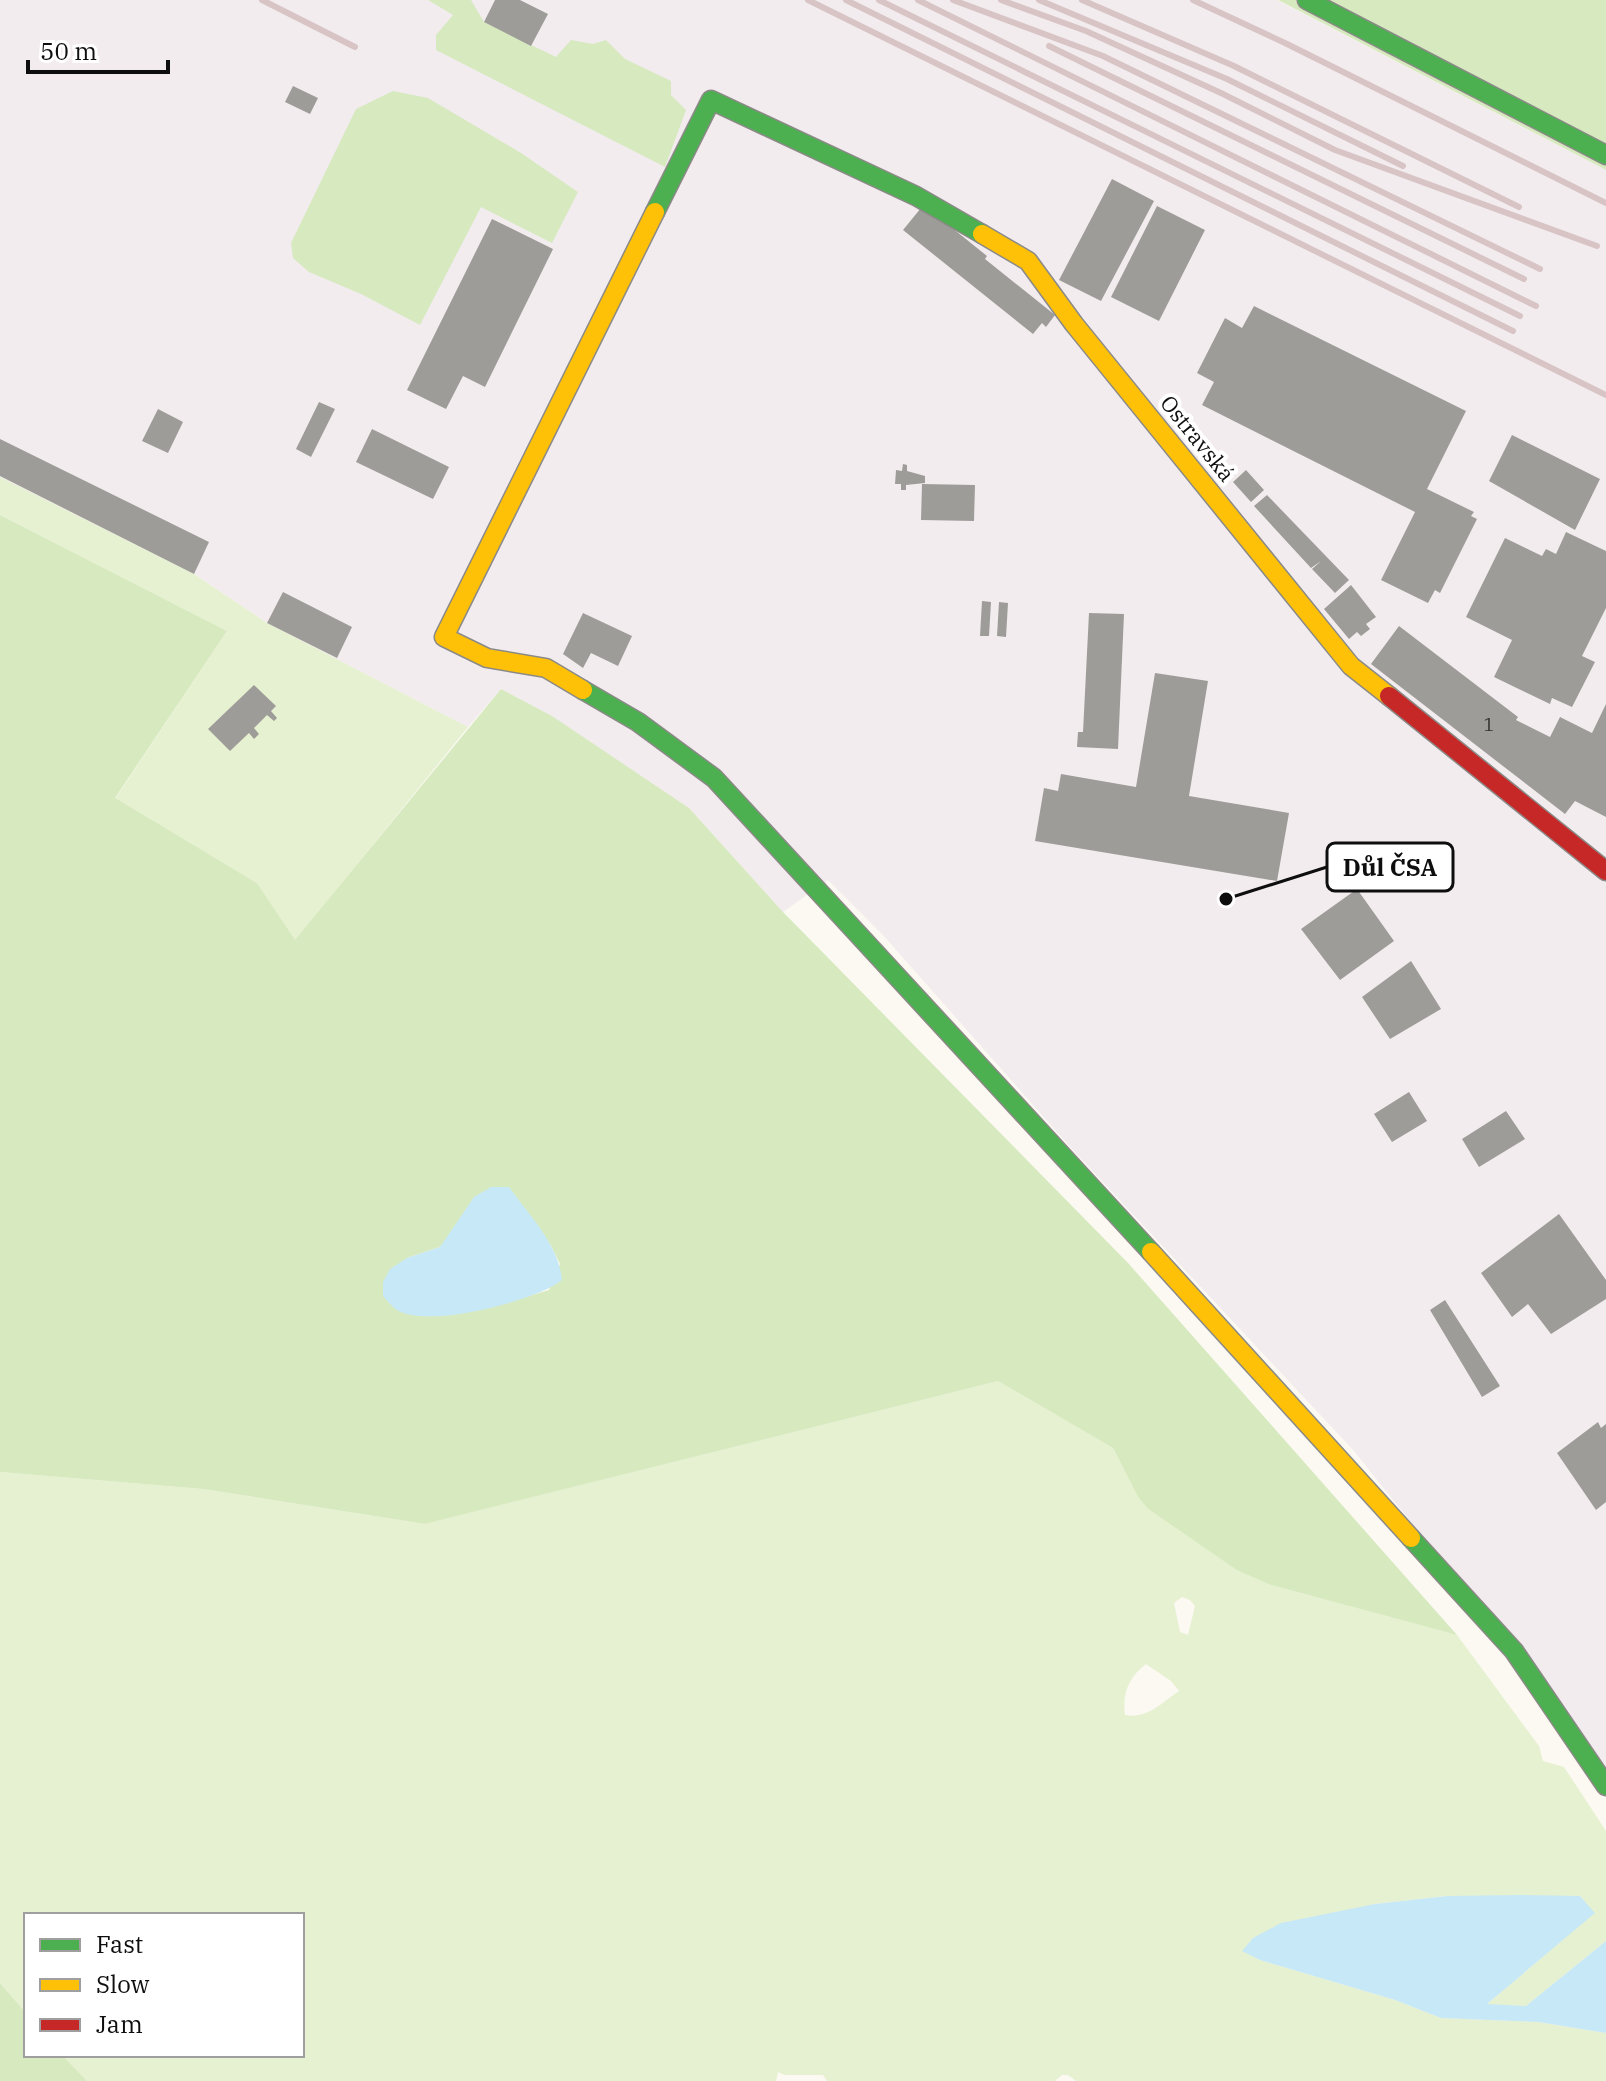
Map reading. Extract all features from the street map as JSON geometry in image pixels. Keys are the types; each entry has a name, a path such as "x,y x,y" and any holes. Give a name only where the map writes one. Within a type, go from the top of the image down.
{"street":[{"path":"1307,0 1606,155"},
{"name":"Ostravská","path":"1606,871 1351,666 1074,324 1028,261 916,196 711,100 444,637 487,658 546,668 638,722 714,778 1514,1651 1606,1786"}],"shaded area":[{"path":"0,0 1277,0 1606,170 1606,1786 1514,1651 1354,1451 1071,1148 883,935 828,880 783,912 689,808 551,716 501,689 468,727 267,623 194,574 0,478"}],"green space":[{"path":"428,0 471,0 484,22 556,57 571,40 593,44 606,40 625,59 671,81 671,95 686,110 665,167 436,50 436,35 453,15"},
{"path":"1278,0 1606,0 1606,170"},
{"path":"393,91 428,98 521,153 578,192 552,243 481,207 420,325 361,294 309,272 293,258 291,243 356,109"},
{"path":"0,477 194,574 267,623 468,727 295,941 257,883 115,799 227,631 0,515"},
{"path":"0,515 227,631 115,798 257,883 295,940 501,689 552,716 689,808 783,912 1128,1263 1457,1635 1271,1585 1237,1570 1147,1508 1138,1497 1113,1448 998,1381 425,1524 203,1489 0,1472","holes":["508,1187 550,1244 560,1264 549,1290 468,1311 417,1315 407,1258 440,1247"]},
{"path":"998,1381 1113,1448 1138,1497 1147,1508 1271,1585 1457,1635 1539,1746 1543,1761 1564,1767 1606,1831 1606,1941 1526,2006 1486,2005 1594,1913 1580,1896 1447,1896 1375,1904 1253,1938 1243,1951 1260,1960 1395,2000 1441,2018 1538,2022 1606,2033 1606,2081 1076,2081 1062,2075 1055,2081 827,2081 823,2075 785,2075 778,2072 776,2081 87,2081 64,2057 304,2057 304,1913 24,1913 24,2011 0,1983 0,1472 203,1489 425,1524","holes":["1182,1597 1195,1606 1188,1635 1180,1632 1174,1603","1146,1664 1171,1681 1179,1691 1141,1715 1125,1715 1128,1686"]},
{"path":"0,1983 24,2011 24,2057 64,2057 87,2081 0,2081"}],"water":[{"path":"491,1187 509,1187 549,1243 560,1267 562,1280 529,1296 481,1310 432,1316 412,1315 395,1309 383,1296 383,1282 390,1269 407,1258 440,1247 474,1197"},
{"path":"1447,1896 1580,1896 1595,1913 1487,2004 1526,2006 1606,1941 1606,2033 1538,2022 1441,2018 1395,2000 1260,1960 1242,1951 1253,1938 1281,1923 1375,1904"}],"building":[{"path":"495,0 520,0 548,14 531,46 484,22"},
{"path":"293,86 318,98 310,114 285,102"},
{"path":"1112,179 1154,201 1101,301 1059,280"},
{"path":"1157,206 1205,230 1159,321 1111,297"},
{"path":"921,208 941,219 1055,315 1046,327 1042,323 1033,334 903,230"},
{"path":"492,219 553,249 485,387 463,376 446,409 407,390"},
{"path":"1254,306 1466,411 1427,489 1474,512 1471,516 1477,519 1440,593 1435,590 1428,603 1381,580 1415,512 1202,405 1214,382 1197,373 1225,318 1242,328"},
{"path":"319,402 335,409 311,457 296,449"},
{"path":"158,409 183,422 168,453 142,441"},
{"path":"372,429 449,467 433,499 356,462"},
{"path":"1512,435 1600,479 1575,530 1489,481"},
{"path":"0,439 209,542 194,574 0,476"},
{"path":"903,464 907,465 907,471 925,476 925,483 906,485 906,490 901,490 901,484 895,484 896,470 902,471"},
{"path":"1246,470 1264,490 1251,502 1233,482"},
{"path":"922,484 975,485 974,521 921,520"},
{"path":"1267,495 1349,580 1335,593 1312,569 1321,561 1311,568 1254,506"},
{"path":"1566,532 1606,551 1606,608 1582,656 1595,662 1572,707 1552,698 1550,704 1494,677 1512,640 1466,617 1505,538 1542,556 1546,549 1556,554"},
{"path":"1351,585 1376,617 1366,624 1370,629 1361,636 1357,632 1349,639 1324,609"},
{"path":"283,592 352,627 337,658 267,623"},
{"path":"982,601 991,602 989,636 980,636"},
{"path":"999,602 1008,603 1006,637 997,636"},
{"path":"583,613 632,636 618,666 591,653 583,668 563,654"},
{"path":"1089,613 1124,614 1118,749 1077,747 1078,732 1083,732"},
{"path":"1399,626 1518,717 1516,720 1550,737 1560,717 1592,733 1606,704 1606,817 1575,801 1565,814 1371,664"},
{"path":"1155,673 1208,681 1189,796 1289,813 1277,881 1035,841 1044,788 1058,791 1061,774 1136,787"},
{"path":"254,685 276,706 271,711 277,718 274,721 267,715 254,728 259,734 254,739 249,733 230,751 208,729"},
{"path":"1357,889 1394,941 1340,980 1301,929"},
{"path":"1411,961 1441,1009 1390,1039 1362,997"},
{"path":"1409,1092 1427,1121 1392,1142 1374,1114"},
{"path":"1506,1111 1525,1139 1479,1167 1462,1139"},
{"path":"1559,1214 1606,1280 1606,1299 1551,1334 1528,1304 1512,1317 1481,1273"},
{"path":"1445,1300 1500,1386 1482,1397 1430,1310"},
{"path":"1598,1422 1601,1428 1606,1424 1606,1502 1596,1510 1557,1453"}],"railway":[{"path":"262,0 355,47"},
{"path":"808,0 1606,395"},
{"path":"846,0 1513,331"},
{"path":"879,0 1520,316"},
{"path":"918,0 1536,306"},
{"path":"953,0 1103,56 1540,269"},
{"path":"1001,0 1086,31 1335,150 1597,246"},
{"path":"1039,0 1227,79 1403,166"},
{"path":"1082,0 1234,66 1519,207"},
{"path":"1193,0 1606,203"},
{"path":"1049,46 1524,279"}],"traffic: fast":[{"path":"1307,0 1606,155"},
{"path":"655,212 711,100 916,196 982,234"},
{"path":"583,690 638,722 714,778 1151,1252"},
{"path":"1411,1538 1514,1651 1606,1786"}],"traffic: slow":[{"path":"583,690 546,668 487,658 444,637 655,212"},
{"path":"982,234 1028,261 1074,324 1351,666 1389,696"},
{"path":"1151,1252 1411,1538"}],"traffic: jam":[{"path":"1389,696 1606,871"}],"place":[{"name":"Důl ČSA","path":"1226,899"}]}
